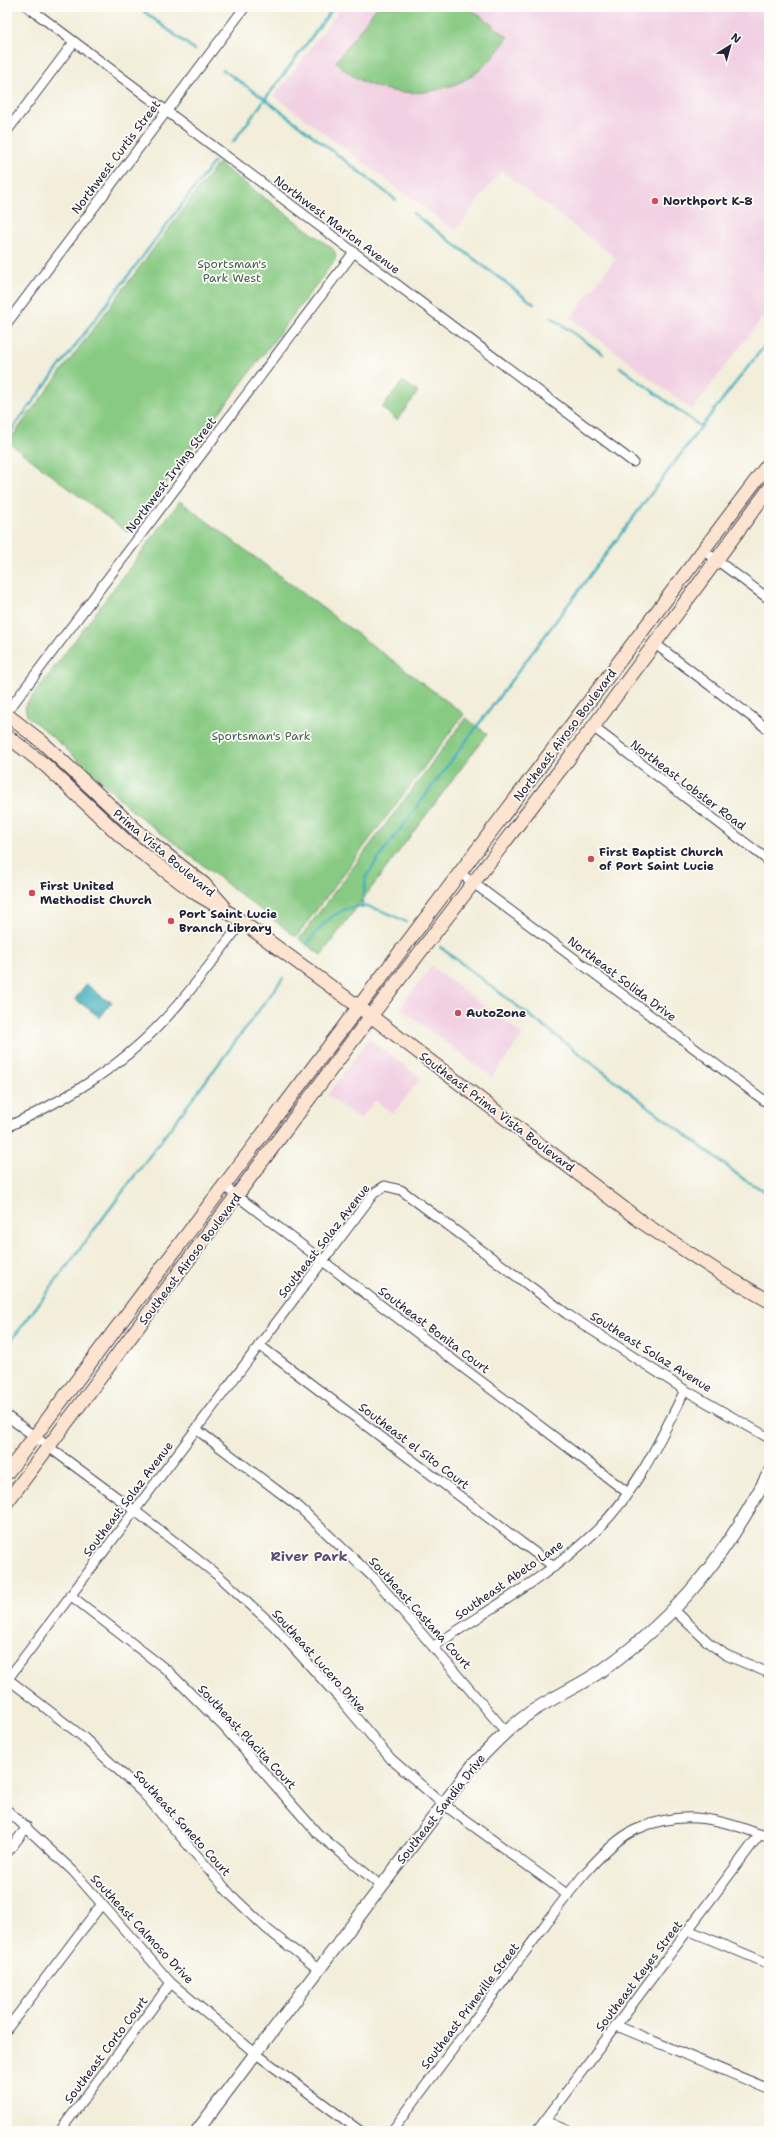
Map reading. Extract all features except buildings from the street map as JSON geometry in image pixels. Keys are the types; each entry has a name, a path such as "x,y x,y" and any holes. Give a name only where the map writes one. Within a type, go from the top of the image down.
{"main road":[{"name":"Northeast Airoso Boulevard","path":"359,1007 769,463"},
{"name":"Northeast Airoso Boulevard","path":"371,1016 593,727 769,489"},
{"name":"Prima Vista Boulevard","path":"7,714 42,742 144,838 204,884 231,914"},
{"name":"Prima Vista Boulevard","path":"7,736 46,766 127,842 195,894 231,914"},
{"name":"Southeast Prima Vista Boulevard","path":"231,914 359,1007 643,1223 717,1271 769,1301"},
{"name":"Southeast Airoso Boulevard","path":"7,1473 359,1007"},
{"name":"Southeast Airoso Boulevard","path":"7,1502 237,1197 371,1016"},
{"path":"127,1314 141,1324"}],"street":[{"name":"Northwest Marion Avenue","path":"28,7 165,112 633,462"},
{"name":"Northwest Curtis Street","path":"7,323 245,7"},
{"path":"7,131 74,42"},
{"name":"Northwest Irving Street","path":"7,714 354,252"},
{"path":"703,550 769,600"},
{"path":"654,643 769,730"},
{"name":"Northeast Lobster Road","path":"593,727 769,862"},
{"name":"Northeast Solida Drive","path":"460,873 769,1104"},
{"path":"7,1127 57,1103 80,1088 142,1041 189,991 242,922"},
{"name":"Southeast Bonita Court","path":"224,1186 324,1260 628,1493"},
{"name":"Southeast Solaz Avenue","path":"8,1680 70,1595 374,1193 384,1186 401,1190 567,1314 685,1390 769,1438"},
{"name":"Southeast el Sito Court","path":"259,1345 554,1566"},
{"name":"Southeast Abeto Lane","path":"434,1646 554,1566 595,1532 628,1493 653,1454 685,1390"},
{"name":"Southeast Lucero Drive","path":"7,1416 134,1510 221,1578 274,1626 341,1700 391,1759 443,1804 568,1895"},
{"name":"Southeast Castana Court","path":"196,1429 299,1507 375,1579 434,1646 506,1732"},
{"name":"Southeast Sandia Drive","path":"197,2131 473,1765 506,1732 532,1712 604,1669 646,1636 674,1610 715,1563 751,1508 769,1473"},
{"name":"Southeast Placita Court","path":"70,1595 168,1671 224,1727 317,1833 381,1886"},
{"path":"674,1610 709,1643 726,1655 769,1673"},
{"name":"Southeast Soneto Court","path":"8,1680 94,1748 144,1794 231,1895 267,1929 318,1969"},
{"name":"Southeast Calmoso Drive","path":"7,1810 73,1871 101,1905 171,1983 255,2053 360,2131"},
{"name":"Southeast Prineville Street","path":"392,2131 568,1895 603,1853 634,1830 672,1819 708,1818 730,1823 769,1838"},
{"path":"7,1853 27,1827"},
{"name":"Southeast Keyes Street","path":"537,2131 760,1834"},
{"path":"7,2029 101,1905"},
{"path":"688,1930 769,1964"},
{"name":"Southeast Corto Court","path":"60,2131 171,1983"},
{"path":"617,2026 769,2089"},
{"path":"545,2121 568,2131"}],"shaded area":[{"name":"Northport K-8","path":"342,7 769,7 769,309 692,410 571,318 616,258 501,171 455,231 274,96"},
{"path":"431,966 523,1035 492,1077 400,1008"},
{"path":"369,1039 421,1078 393,1114 375,1100 360,1120 327,1095"}],"green space":[{"path":"377,7 468,7 508,37 485,65 476,73 459,82 441,89 423,92 404,92 385,89 367,83 351,74 336,62"},
{"name":"Sportsman's Park West","path":"218,163 333,249 336,255 335,260 128,533 8,442"},
{"path":"403,381 418,392 397,420 382,408"},
{"name":"Sportsman's Park","path":"180,501 464,714 296,937 131,810 62,745 27,716 25,706"},
{"path":"466,718 487,734 321,955 299,939"}],"water":[{"path":"86,984 108,1001 110,1000 112,1002 99,1019 98,1016 75,999"}],"waterway":[{"path":"138,7 195,50"},
{"path":"233,142 334,7"},
{"path":"223,70 265,99 396,200"},
{"path":"7,436 214,162"},
{"path":"413,213 534,304"},
{"path":"551,317 603,354"},
{"path":"362,906 366,877 380,856 701,427 769,340"},
{"path":"620,367 701,427"},
{"path":"307,944 330,919 340,912 351,908 363,907 376,909 406,922"},
{"path":"440,947 746,1181 769,1193"},
{"path":"7,1346 283,978"}],"place":[{"name":"Northport K-8","path":"655,201"},
{"name":"First Baptist Church of Port Saint Lucie","path":"591,859"},
{"name":"First United Methodist Church","path":"32,893"},
{"name":"Port Saint Lucie Branch Library","path":"171,921"},
{"name":"AutoZone","path":"458,1013"}],"district":[{"name":"River Park","path":"309,1556"}]}
